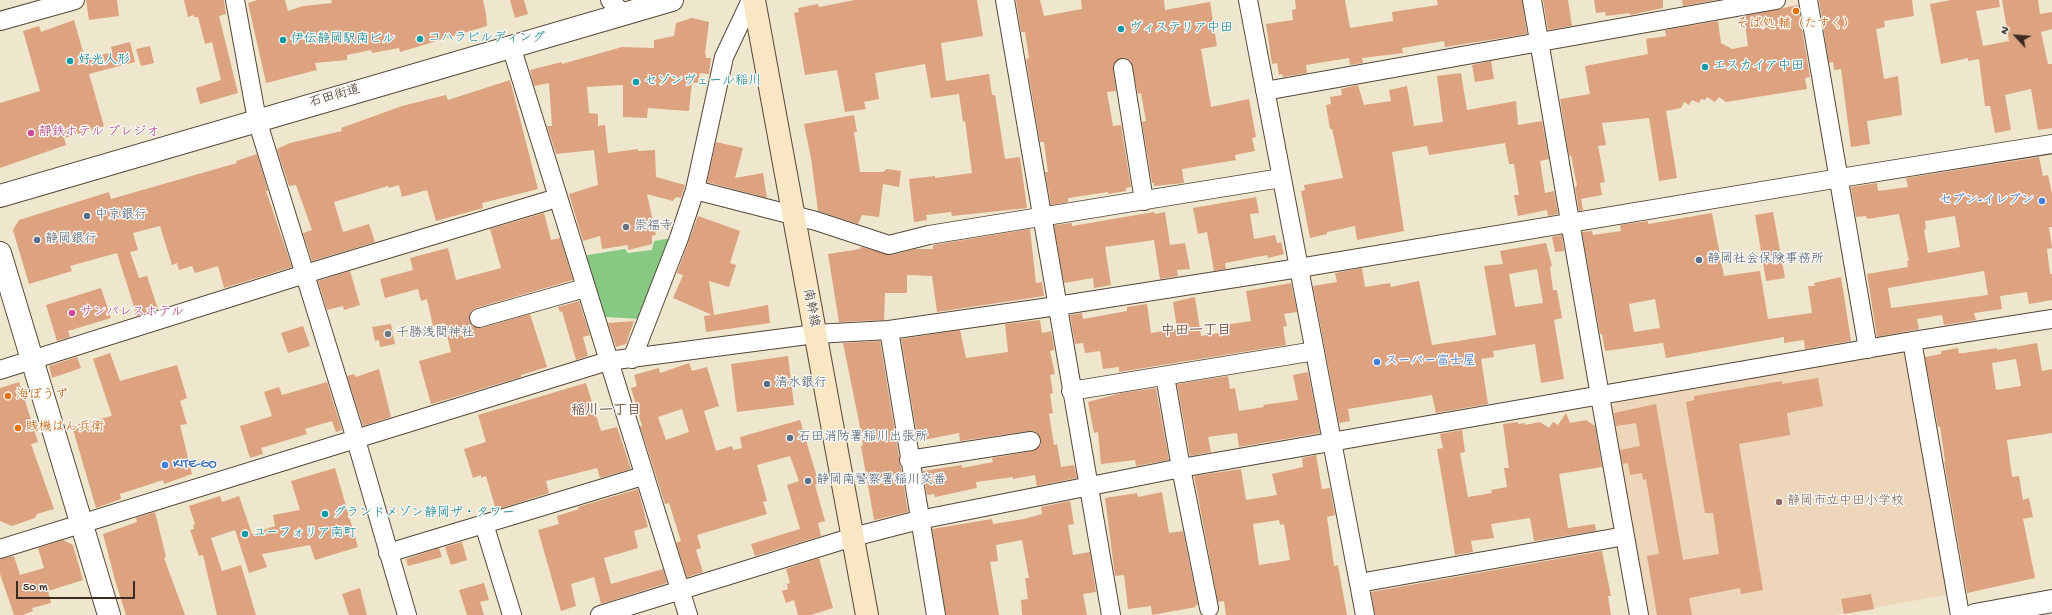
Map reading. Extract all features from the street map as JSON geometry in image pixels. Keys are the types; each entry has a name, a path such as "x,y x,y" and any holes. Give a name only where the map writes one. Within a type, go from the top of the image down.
{"main road":[{"name":"南幹線","path":"754,0 792,214 816,334 867,615"}],"street":[{"path":"0,21 75,0"},
{"path":"235,0 257,120 356,438 407,615"},
{"name":"石田街道","path":"0,196 511,46 617,7 672,0"},
{"path":"632,359 679,238 694,190 724,57 750,0"},
{"path":"1005,0 1071,390 1111,615"},
{"path":"1248,0 1264,91 1365,615"},
{"path":"1532,0 1639,615"},
{"path":"1264,91 1776,0"},
{"path":"1808,0 1840,178 1868,349"},
{"path":"511,46 643,476 688,615"},
{"path":"1123,68 1144,200"},
{"path":"0,549 608,361 816,334 889,330 1057,306 1570,224 2052,144"},
{"path":"694,190 792,214 889,245 929,235 1281,178"},
{"path":"0,370 305,274 557,198"},
{"path":"0,253 109,615"},
{"path":"479,318 585,288"},
{"path":"600,615 853,536 919,520 1088,488 1181,468 1333,443 1912,341 2052,319"},
{"path":"889,330 909,460 936,615"},
{"path":"1912,341 1960,615"},
{"path":"1071,390 1315,351"},
{"path":"1166,376 1181,468 1209,608"},
{"path":"909,460 1031,442"},
{"path":"388,553 643,476"},
{"path":"484,524 512,615"},
{"path":"1359,583 1625,536"},
{"path":"1974,615 2052,601"}],"shaded area":[{"name":"静岡市立中田小学校","path":"1906,351 1947,593 1946,595 1834,615 1645,615 1609,410 1615,403"}],"green space":[{"path":"672,238 641,319 605,317 582,256 625,249 628,253 652,250 654,241"}],"building":[{"path":"86,0 117,0 119,16 89,20"},
{"path":"184,0 224,0 226,14 219,16 238,93 200,104 196,88 221,80 212,42 205,44 198,17 194,17 193,15 188,17"},
{"path":"257,0 285,0 288,11 303,6 332,3 331,0 483,0 487,26 400,52 399,48 372,53 371,50 347,55 347,60 315,63 317,70 266,83 248,3"},
{"path":"510,0 524,0 528,14 515,18"},
{"path":"855,0 977,0 983,36 941,43 946,81 989,74 992,95 995,95 1005,159 1020,157 1027,208 952,216 951,212 926,215 927,220 914,222 909,179 935,176 935,178 972,173 965,121 963,122 959,94 931,98 925,64 875,73 879,99 864,102 866,109 845,112 837,70 805,75 794,13 799,12 798,8 818,4 819,7"},
{"path":"1016,0 1040,0 1044,16 1082,9 1081,0 1164,0 1165,10 1210,2 1217,46 1201,49 1211,107 1249,99 1256,137 1252,138 1255,151 1235,155 1236,160 1182,169 1184,183 1154,186 1154,183 1152,183 1142,122 1146,121 1141,93 1138,94 1131,62 1126,58 1121,58 1113,65 1116,91 1107,92 1113,126 1121,125 1131,187 1126,188 1126,191 1068,198 1068,202 1051,205 1045,172 1048,172 1044,142 1040,142 1026,59 1029,58 1025,32 1021,32"},
{"path":"1295,0 1345,0 1350,28 1393,21 1392,12 1438,5 1437,0 1522,0 1527,34 1445,47 1444,41 1402,48 1403,53 1362,58 1363,63 1350,65 1349,58 1306,65 1307,73 1283,77 1282,74 1279,75 1277,63 1272,64 1266,24 1293,20 1292,10 1296,9"},
{"path":"1543,0 1568,0 1572,26 1548,30"},
{"path":"1594,0 1663,0 1663,8 1630,15 1629,13 1606,16 1605,12 1596,13"},
{"path":"1682,0 1716,0 1683,6"},
{"path":"1819,0 1912,0 1914,16 1884,21 1885,27 1876,29 1884,79 1898,76 1902,115 1867,121 1870,144 1851,147 1841,69 1834,70 1833,62 1829,63"},
{"path":"1951,0 1999,0 2000,7 1976,11 1983,46 2009,41 2002,0 2038,0 2040,14 2052,12 2052,29 2041,32 2048,64 2052,64 2052,128 2038,130 2031,89 2005,95 2011,130 1995,133 1990,106 1985,106 1979,59 1968,61 1968,58 1941,64 1930,4"},
{"path":"1798,5 1810,77 1805,78 1807,89 1726,102 1719,97 1715,102 1707,97 1705,100 1701,99 1699,103 1692,100 1689,105 1684,102 1681,108 1666,111 1677,178 1659,181 1649,118 1602,123 1606,145 1598,146 1605,182 1600,183 1602,195 1581,199 1583,210 1579,211 1575,187 1577,186 1571,155 1569,156 1560,99 1590,94 1585,66 1648,54 1646,39 1666,36 1665,30 1718,21 1721,43 1732,49 1748,46 1744,16"},
{"path":"692,18 709,22 705,54 706,58 711,58 709,74 700,73 698,83 692,82 689,111 648,108 647,118 623,117 623,85 587,87 589,113 598,114 598,126 605,125 608,153 638,149 638,151 655,150 656,177 685,185 681,198 676,197 673,201 647,194 656,235 652,236 652,244 628,250 628,245 602,249 600,236 583,241 569,194 598,185 594,150 556,154 547,126 552,126 549,83 534,86 530,70 562,62 562,64 622,47 654,48 654,40 674,36 676,23"},
{"path":"74,20 85,59 112,52 111,47 130,42 135,62 89,74 104,126 64,138 66,145 0,168 0,103 40,91 23,31 39,26 41,32"},
{"path":"150,46 154,63 141,66 136,49"},
{"path":"1491,61 1494,79 1475,82 1472,65"},
{"path":"1461,73 1467,110 1516,101 1518,125 1542,121 1549,159 1540,161 1545,193 1554,191 1558,214 1548,216 1547,210 1518,216 1514,195 1519,195 1514,164 1509,164 1505,143 1429,155 1427,146 1392,152 1404,231 1357,240 1355,226 1327,232 1327,234 1310,238 1301,191 1305,190 1304,185 1343,178 1332,129 1330,129 1326,105 1331,104 1330,97 1342,95 1341,89 1358,85 1364,105 1391,101 1389,90 1407,86 1414,126 1443,122 1437,76"},
{"path":"510,80 538,189 482,203 483,208 436,221 427,190 402,197 399,185 389,188 388,186 334,202 343,232 369,224 375,242 312,261 303,233 312,230 296,185 289,186 277,149 290,143 342,131 341,128 402,106 446,95 448,100"},
{"path":"854,115 857,132 854,132 860,172 883,172 887,169 901,171 899,187 883,184 879,217 862,215 858,224 818,211 811,158 804,124"},
{"path":"716,142 743,148 735,178 763,173 767,198 707,182"},
{"path":"257,154 268,191 266,191 292,267 224,288 218,266 195,273 192,266 179,270 177,263 172,265 160,226 133,233 138,250 130,252 139,278 147,276 158,309 137,316 117,253 70,266 72,271 29,284 13,230 19,220 109,192 111,199 237,163 236,161"},
{"path":"2039,157 2043,176 2048,175 2052,194 2052,227 2049,227 2052,248 2047,249 2050,274 2052,274 2052,300 2029,304 2027,292 2000,296 2002,309 1974,313 1976,320 1944,325 1942,315 1917,319 1919,329 1877,337 1867,274 1908,267 1907,261 1909,261 1899,214 1867,219 1866,216 1856,217 1851,187 1877,183 1878,191 1908,187 1906,178","holes":["1955,216 1960,247 1928,253 1924,230 1926,229 1925,221","1984,271 1988,295 1891,308 1888,288"]},
{"path":"1256,197 1259,213 1250,214 1254,239 1275,235 1277,243 1281,242 1284,254 1268,258 1267,255 1225,263 1226,269 1214,271 1207,232 1198,234 1193,208"},
{"path":"1154,212 1155,214 1165,212 1170,245 1185,243 1190,269 1177,270 1178,276 1160,279 1154,240 1105,247 1111,285 1094,288 1093,278 1064,283 1054,225 1072,223 1072,226"},
{"path":"1773,212 1785,278 1766,281 1755,215"},
{"path":"544,213 551,240 560,238 573,280 476,308 471,311 469,320 472,326 481,328 530,314 547,367 521,375 521,377 431,404 419,361 451,352 444,323 433,326 427,299 421,301 418,289 385,298 380,279 413,270 410,258 448,248 456,280 501,268 490,229"},
{"path":"1712,213 1724,276 1760,271 1768,319 1812,313 1808,286 1815,286 1814,283 1841,277 1851,341 1805,349 1804,340 1784,343 1784,337 1666,358 1663,343 1605,351 1602,334 1600,334 1582,232 1592,231 1593,235 1621,231 1620,225 1648,221 1648,224","holes":["1655,299 1660,328 1634,332 1629,304"]},
{"path":"698,216 740,231 730,263 736,265 729,287 709,281 714,315 768,305 770,323 706,332 704,316 712,315 673,298 683,275 677,273"},
{"path":"1030,229 1036,283 1042,282 1044,296 937,312 932,276 907,275 907,293 885,293 884,320 839,322 828,254 860,249 861,247 892,255 915,249 933,249 933,245"},
{"path":"1562,235 1564,251 1555,252 1552,237"},
{"path":"1546,243 1552,266 1550,267 1553,290 1557,290 1562,318 1554,320 1564,379 1541,383 1535,344 1493,351 1494,357 1481,359 1488,404 1436,413 1432,395 1348,409 1350,421 1339,423 1313,286 1337,282 1335,273 1362,268 1365,287 1390,283 1391,287 1419,281 1432,345 1496,335 1484,266 1503,264 1500,251","holes":["1537,269 1543,303 1515,307 1509,274"]},
{"path":"350,271 360,305 344,310 343,306 327,310 318,281"},
{"path":"1291,283 1297,312 1284,314 1287,326 1283,327 1286,345 1119,372 1119,367 1103,369 1100,351 1085,353 1083,343 1075,344 1070,315 1082,313 1083,319 1127,311 1127,307 1147,304 1151,333 1177,329 1173,302 1195,297 1201,336 1225,332 1224,325 1251,321 1246,291"},
{"path":"101,288 111,318 68,331 70,337 57,341 46,305"},
{"path":"579,301 590,335 583,337 588,356 576,360 562,311 560,312 558,307"},
{"path":"1040,320 1042,333 1051,331 1054,347 1054,350 1050,351 1055,374 1050,375 1053,393 1050,394 1053,413 1049,414 1054,445 1057,444 1061,467 1074,465 1077,478 1037,486 1035,475 1013,479 1013,477 976,482 977,488 935,497 934,494 927,495 923,471 962,465 962,468 993,462 992,458 1033,451 1041,445 1041,439 1035,431 1030,431 960,441 959,433 918,441 901,339 960,330 966,358 1008,352 1005,324"},
{"path":"634,321 626,344 616,347 608,323"},
{"path":"391,324 395,344 380,347 379,340 375,341 372,327"},
{"path":"303,326 310,346 288,353 281,333"},
{"path":"880,341 908,512 874,520 861,446 863,445 859,422 843,343"},
{"path":"2037,343 2042,371 2052,369 2052,433 2007,440 2012,477 2019,476 2023,500 2029,498 2033,517 2023,519 2035,578 1967,593 1944,461 1940,426 1938,427 1925,357 1941,354 1941,351 1958,348 1959,353 1997,348 1997,350","holes":["2016,359 2021,386 1996,390 1992,363"]},
{"path":"110,353 120,381 177,365 187,398 180,401 187,424 180,425 192,474 164,484 163,480 120,494 121,499 96,508 72,426 112,416 93,359"},
{"path":"788,356 794,405 737,412 731,364"},
{"path":"77,357 81,368 52,378 49,366"},
{"path":"689,363 692,371 707,367 719,406 704,411 716,451 732,446 733,450 742,448 740,437 800,420 819,484 815,485 825,521 818,523 821,536 755,556 751,544 800,529 787,485 799,481 790,456 757,465 767,501 763,502 767,514 697,535 701,548 696,550 703,572 687,577 676,543 681,541 669,503 665,504 640,426 642,426 631,388 637,386 634,375 659,368 660,373","holes":["682,409 689,432 666,440 658,417"]},
{"path":"379,369 391,417 363,426 347,376 354,374 356,377"},
{"path":"1308,372 1320,433 1239,447 1237,433 1208,437 1211,452 1190,456 1177,384 1228,376 1230,389 1235,388 1239,411 1264,407 1263,405 1298,400 1293,375"},
{"path":"1818,378 1823,406 1787,413 1790,435 1739,444 1763,590 1741,594 1740,588 1689,598 1692,615 1657,615 1647,556 1659,554 1646,479 1643,480 1642,473 1630,475 1628,463 1623,464 1620,450 1640,446 1636,423 1616,426 1614,413 1656,404 1683,560 1719,554 1713,513 1705,513 1686,402 1694,400 1694,396 1782,381 1782,384"},
{"path":"19,382 38,442 31,444 54,509 37,514 35,518 12,526 0,521 0,388"},
{"path":"327,382 342,430 336,432 332,421 305,429 307,434 261,448 263,454 250,458 240,426 272,416 264,392 279,387 282,395"},
{"path":"586,383 601,431 617,427 631,469 600,478 597,468 546,481 549,493 496,510 486,476 481,478 481,475 473,478 464,449 486,442 478,415"},
{"path":"1156,388 1169,460 1136,466 1135,460 1101,464 1098,432 1094,433 1088,402 1121,393"},
{"path":"1566,413 1570,423 1586,420 1595,426 1602,467 1559,474 1568,528 1595,524 1596,531 1534,541 1530,518 1491,524 1494,538 1471,541 1473,552 1455,555 1437,449 1443,448 1440,434 1462,430 1465,452 1460,453 1468,497 1492,493 1491,490 1507,487 1504,468 1509,468 1503,424 1518,422 1518,424 1525,423 1525,425 1540,422 1549,428 1553,422 1558,425"},
{"path":"1316,455 1322,489 1330,488 1335,515 1327,517 1334,566 1338,565 1347,615 1226,615 1224,601 1218,602 1194,476 1241,469 1246,500 1277,495 1272,474 1303,467 1302,458","holes":["1279,520 1280,525 1284,524 1290,560 1259,565 1253,524"]},
{"path":"335,468 358,547 315,560 310,545 262,554 267,567 249,573 235,530 211,538 222,571 241,565 256,615 217,615 203,555 199,556 190,530 194,529 193,525 195,524 189,506 220,496 222,502 239,496 252,534 275,526 273,515 300,510 291,481"},
{"path":"638,489 648,527 634,531 638,548 604,558 611,584 663,569 667,583 601,604 594,577 571,584 576,606 561,611 538,530 559,524 557,516 579,509 578,507"},
{"path":"1162,492 1169,533 1183,531 1198,605 1195,605 1196,607 1152,615 1151,606 1128,609 1124,575 1115,576 1105,498 1137,493 1138,497"},
{"path":"1070,501 1074,524 1068,525 1073,555 1090,552 1096,592 1083,594 1087,615 1022,615 1021,600 1028,599 1025,578 1029,578 1022,540 996,545 998,561 990,562 999,615 946,615 932,529 992,519 993,524 1024,519 1042,514 1041,507"},
{"path":"155,512 166,557 164,558 185,615 126,615 115,580 103,534 137,522 136,518"},
{"path":"63,540 73,545 83,580 48,591 51,603 32,608 33,611 23,615 14,615 0,574 0,559 14,556 20,575 44,568 38,548"},
{"path":"462,542 467,560 451,565 445,547"},
{"path":"439,548 442,557 408,566 406,559"},
{"path":"1602,551 1611,596 1608,596 1611,615 1375,615 1371,592"},
{"path":"819,558 833,608 811,615 798,615 794,600 786,603 782,591 788,589 787,584 790,583 786,569"},
{"path":"484,583 489,600 480,602 484,615 467,615 459,590"},
{"path":"360,588 367,615 349,615 342,594"},
{"path":"1871,594 1874,609 1844,614 1841,599"}],"place":[{"name":"そば処 輔（たすく）","path":"1796,11"},
{"name":"ヴィステリア中田","path":"1121,29"},
{"name":"コハラビルディング","path":"420,39"},
{"name":"伊伝静岡駅南ビル","path":"283,40"},
{"name":"好光人形","path":"70,61"},
{"name":"エスカイア中田","path":"1705,67"},
{"name":"セゾンヴェール稲川","path":"636,82"},
{"name":"靜鉄ホテル プレジオ","path":"31,133"},
{"name":"セブン-イレブン","path":"2042,201"},
{"name":"中京銀行","path":"87,216"},
{"name":"崇福寺","path":"626,227"},
{"name":"静岡銀行","path":"37,240"},
{"name":"静岡社会保険事務所","path":"1699,260"},
{"name":"サンパレスホテル","path":"72,313"},
{"name":"千勝浅間神社","path":"388,334"},
{"name":"スーパー富士屋","path":"1377,362"},
{"name":"清水銀行","path":"767,384"},
{"name":"海ぼうず","path":"8,396"},
{"name":"賎機はん兵衛","path":"18,428"},
{"name":"石田消防署稲川出張所","path":"790,438"},
{"name":"KITE-GO","path":"165,465"},
{"name":"静岡南警察署稲川交番","path":"808,481"},
{"name":"静岡市立中田小学校","path":"1779,502"},
{"name":"グランドメゾン静岡ザ・タワー","path":"325,514"},
{"name":"ユーフォリア南町","path":"245,534"}],"district":[{"name":"中田一丁目","path":"1196,332"},
{"name":"稲川一丁目","path":"606,412"}]}
